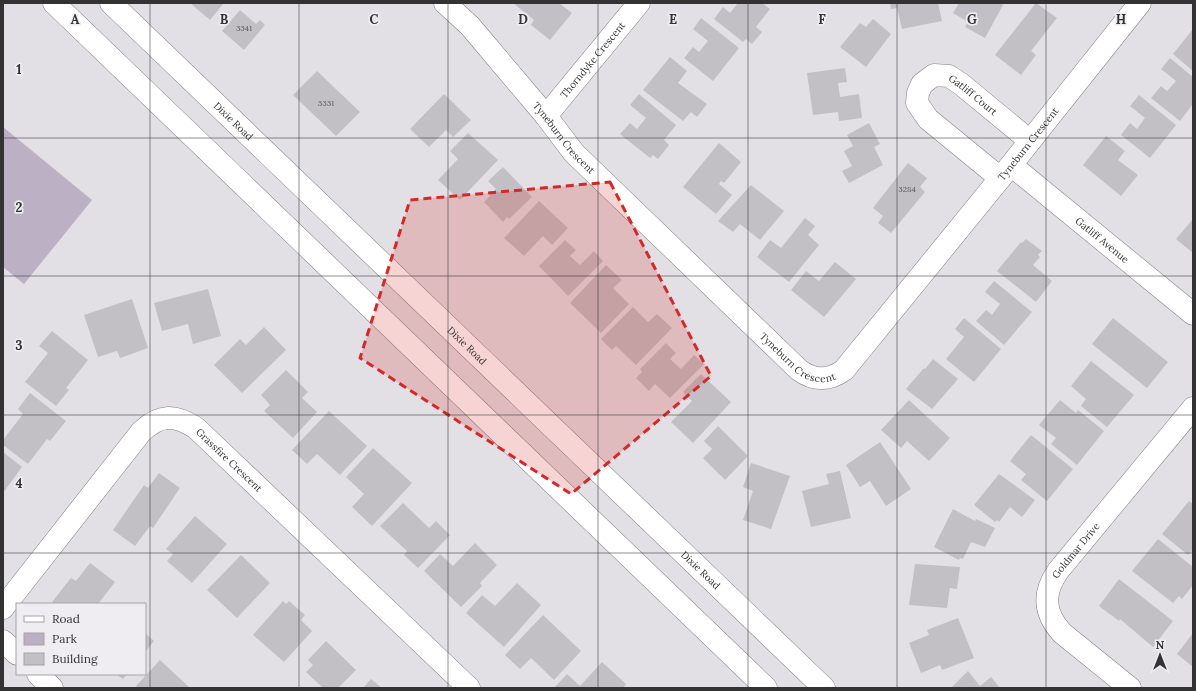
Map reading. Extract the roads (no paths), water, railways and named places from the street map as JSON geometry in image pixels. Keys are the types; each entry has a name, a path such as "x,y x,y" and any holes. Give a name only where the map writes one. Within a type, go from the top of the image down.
{"street":[{"path":"54,3 766,688"},
{"name":"Dixie Road","path":"111,3 189,80 824,688"},
{"name":"Tyneburn Crescent","path":"445,3 470,26 546,116 574,153 799,370 808,376 819,379 835,376 844,370 1006,172 1140,3"},
{"name":"Thorndyke Crescent","path":"546,116 639,3"},
{"name":"Gatliff Court","path":"1006,172 928,119 917,103 918,92 922,84 934,76 949,76 961,84 1030,141"},
{"name":"Gatliff Avenue","path":"1006,172 1193,314"},
{"name":"Goldmar Drive","path":"1130,688 1062,633 1054,624 1047,606 1049,588 1058,571 1193,408"},
{"name":"Grassfire Crescent","path":"3,608 141,432 152,422 174,418 185,421 196,428 469,688"},
{"path":"3,641 16,653"},
{"path":"39,675 52,688"}]}
